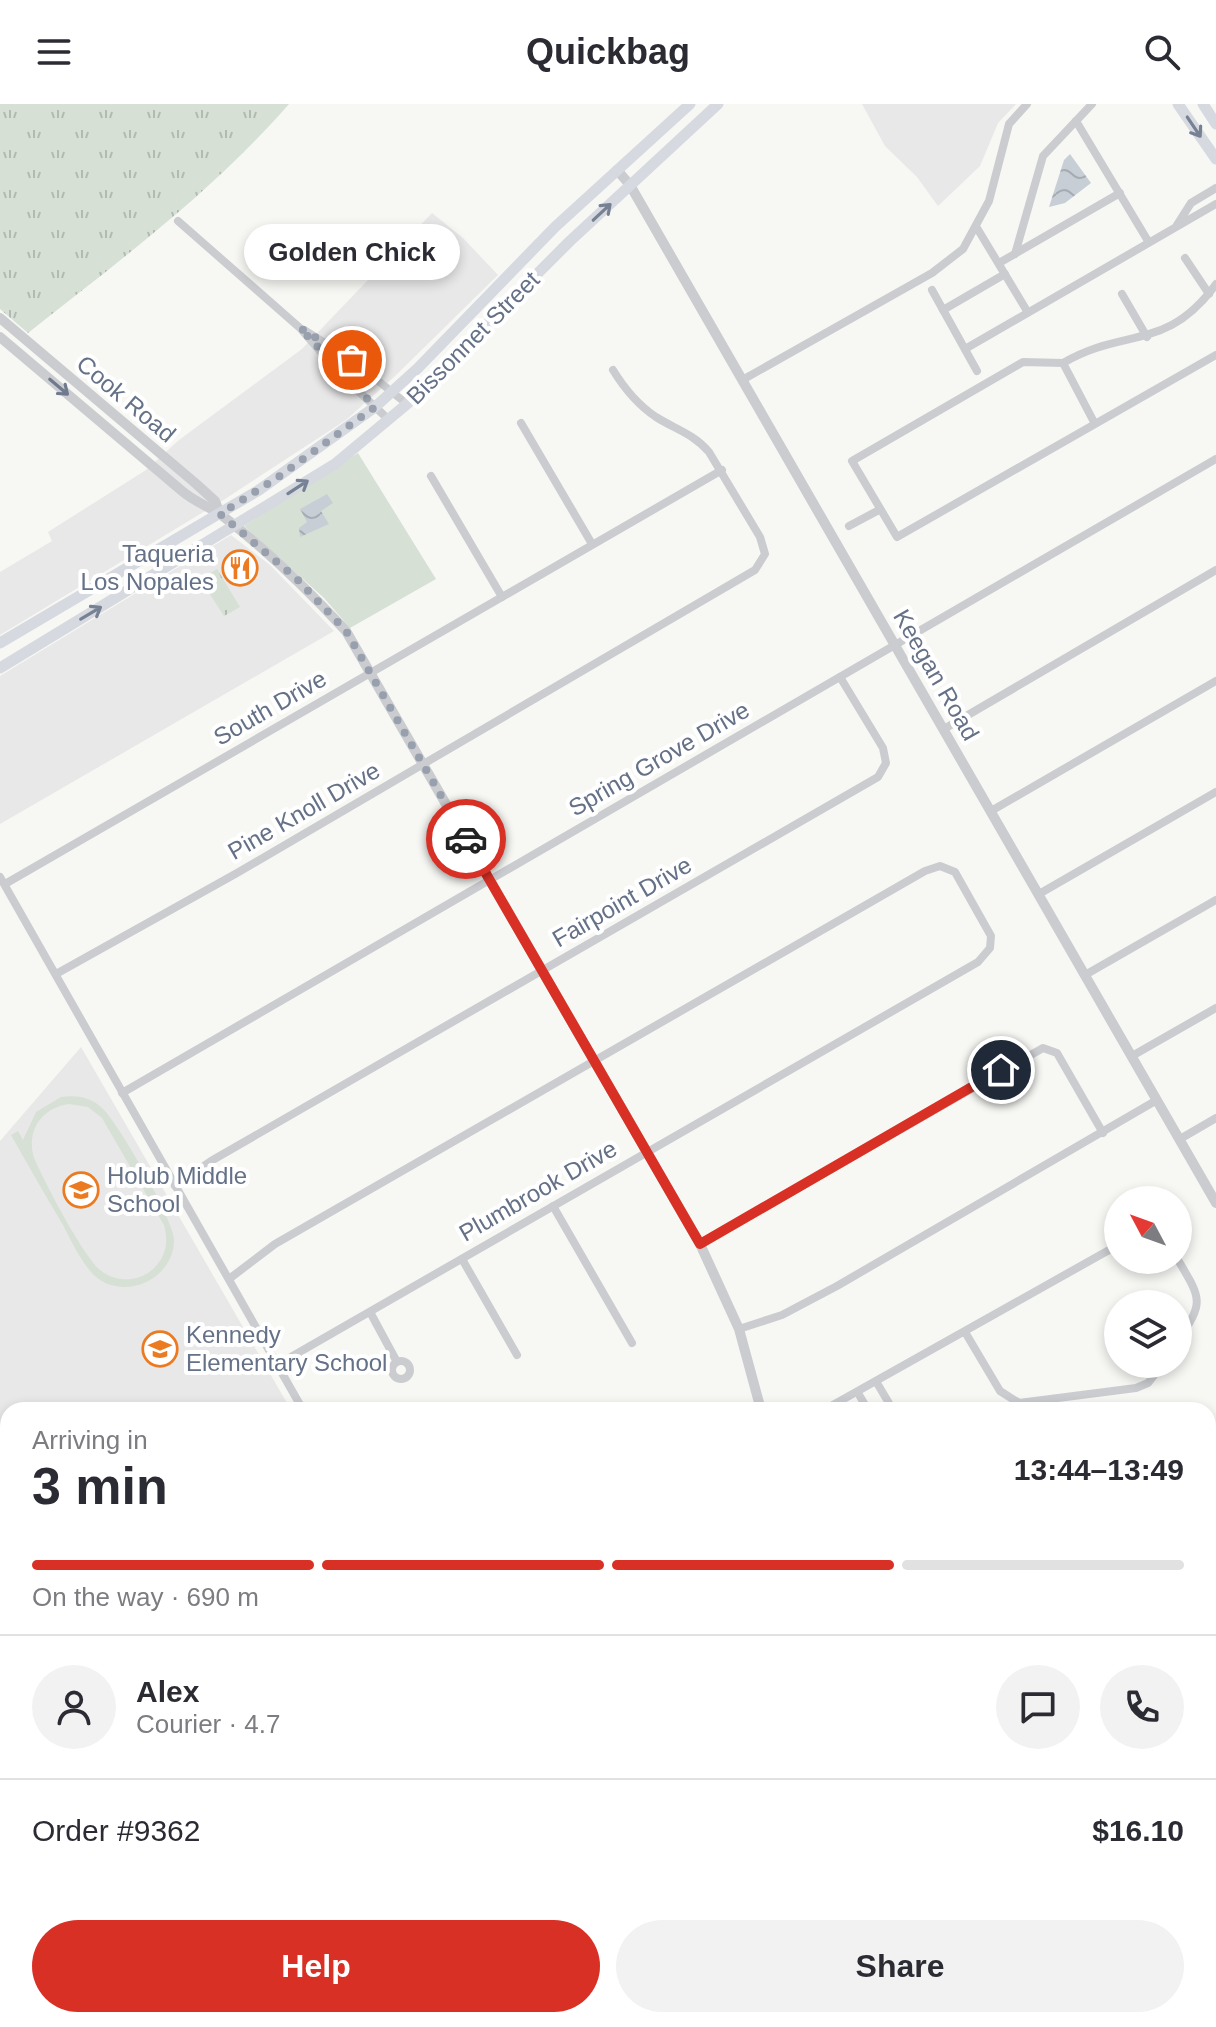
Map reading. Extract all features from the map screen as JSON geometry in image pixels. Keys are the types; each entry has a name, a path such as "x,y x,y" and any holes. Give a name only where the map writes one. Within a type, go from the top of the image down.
{"main road":[{"name":"Bissonnet Street","path":"0,643 220,514 277,478 375,407 555,227 690,104"},
{"name":"Bissonnet Street","path":"0,668 335,464 407,404 570,241 718,104"},
{"path":"1178,104 1216,159"},
{"path":"1203,104 1216,124"},
{"path":"555,227 570,241"},
{"path":"486,297 500,311"},
{"path":"123,569 133,587"},
{"path":"54,611 65,629"}],"street":[{"path":"744,379 932,273 963,249 989,201 1009,124 1027,104"},
{"path":"1015,254 1043,156 1092,104"},
{"path":"1076,121 1148,241"},
{"name":"Keegan Road","path":"617,170 630,185 744,379 1216,1203"},
{"path":"1176,226 1191,203 1216,188"},
{"path":"999,263 1120,193"},
{"path":"965,349 1216,204"},
{"path":"178,221 300,328 389,420"},
{"path":"977,228 1027,311"},
{"path":"1185,258 1209,294"},
{"path":"943,310 1005,274"},
{"path":"1216,284 1181,320 1147,337 1100,345 1063,363 1023,362 852,461 897,537 1216,355"},
{"path":"932,290 977,371"},
{"path":"1122,294 1147,337"},
{"name":"Cook Road","path":"0,318 194,482 215,501 220,514"},
{"path":"300,328 352,360 407,404"},
{"name":"Cook Road","path":"0,337 201,506 220,514 235,526 322,604 346,631 700,1244 739,1329 759,1402"},
{"path":"1063,363 1095,424"},
{"path":"613,370 622,385 647,409 700,440 722,470"},
{"path":"521,423 592,544"},
{"name":"Spring Grove Drive","path":"122,1093 1216,459"},
{"name":"South Drive","path":"2,881 722,470"},
{"name":"Pine Knoll Drive","path":"56,974 425,764 755,570 765,554 760,537 722,470"},
{"path":"431,476 502,597"},
{"path":"849,526 879,510"},
{"path":"944,729 1216,570"},
{"name":"Fairpoint Drive","path":"175,1186 211,1161 878,777 886,763 872,730 840,677"},
{"path":"991,811 1216,681"},
{"path":"1039,894 1216,792"},
{"name":"Plumbrook Drive","path":"277,1365 978,962 990,948 991,936 955,872 940,866 886,893 593,1062"},
{"path":"2,881 298,1402"},
{"path":"1085,975 1216,900"},
{"path":"1132,1056 1216,1008"},
{"path":"700,1244 1043,1048 1057,1053 1103,1133"},
{"path":"229,1279 275,1244 593,1062"},
{"path":"739,1329 782,1315 837,1286 1157,1100"},
{"path":"1180,1139 1216,1118"},
{"path":"553,1206 632,1343"},
{"path":"840,1402 1104,1253"},
{"path":"462,1259 517,1355"},
{"path":"1185,1274 1199,1301 1192,1319"},
{"path":"370,1312 397,1362"},
{"path":"965,1332 1000,1391 1017,1402"},
{"path":"1027,1402 1136,1388 1152,1378"},
{"path":"877,1383 888,1402"},
{"path":"858,1393 863,1402"}],"shaded area":[{"path":"862,104 1016,104 998,123 980,166 938,206 917,177 885,146"},
{"path":"432,213 463,238 498,275 394,377 346,420 225,499 0,635 0,572 52,541 48,532 146,470 179,440 302,349"},
{"path":"231,535 270,565 334,631 0,824 0,676"},
{"name":"Holub Middle School","path":"81,1047 286,1402 0,1402 0,1141"}],"green space":[{"path":"0,104 289,104 197,196 28,333 0,309"},
{"path":"358,453 436,579 350,628 324,598 244,526"},
{"path":"217,569 240,607 224,616 200,579"},
{"path":"72,1096 92,1101 109,1116 143,1170 171,1228 174,1239 172,1254 156,1276 130,1287 116,1286 103,1281 87,1267 11,1135 18,1131 23,1140 36,1112 61,1097","holes":["59,1106 88,1107 102,1118 164,1225 166,1241 162,1257 156,1266 137,1278 114,1278 92,1262 64,1217 34,1158 34,1130 44,1116"]}],"water":[{"path":"1070,154 1091,183 1065,203 1049,207 1064,160"},
{"path":"327,494 333,503 321,511 329,524 300,537 299,528 307,522 300,509"}],"way so far":[{"path":"352,360 300,328 337,371 375,407 277,478 220,514 297,579 346,631 466,839"}],"place":[{"name":"Golden Chick","path":"352,360"},
{"name":"Taqueria Los Nopales","path":"240,568"},
{"name":"Holub Middle School","path":"81,1190"},
{"name":"Kennedy Elementary School","path":"160,1349"}],"route":[{"path":"466,839 700,1244 1001,1070"}]}
